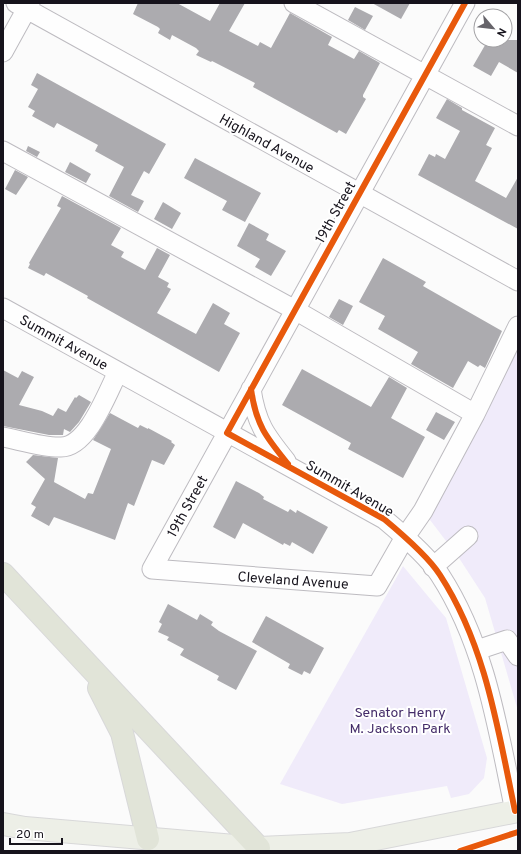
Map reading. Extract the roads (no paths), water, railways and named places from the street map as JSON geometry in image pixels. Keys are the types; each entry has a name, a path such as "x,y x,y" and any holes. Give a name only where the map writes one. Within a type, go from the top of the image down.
{"highway":[{"path":"3,574 259,848"},
{"path":"87,665 122,733 148,839"}],"main road":[{"path":"3,824 25,828 259,848 350,844 517,811"}],"street":[{"path":"294,3 518,126"},
{"name":"19th Street","path":"152,569 465,3"},
{"path":"3,52 24,5"},
{"name":"Highland Avenue","path":"24,5 359,194 518,281"},
{"path":"3,151 295,310 475,414"},
{"name":"Summit Avenue","path":"3,308 384,519 405,537 439,574 462,614 477,650 487,681 517,811"},
{"path":"405,537 423,511 475,414 518,326"},
{"path":"3,438 62,448 74,443 84,436 91,425 118,372"},
{"path":"251,389 254,408 260,427 292,468"},
{"path":"433,567 468,536"},
{"name":"Cleveland Avenue","path":"152,569 377,586 405,537"},
{"path":"477,650 507,640 518,656"}],"park label":[{"name":"Senator Henry M. Jackson Park","path":"400,720"}]}
